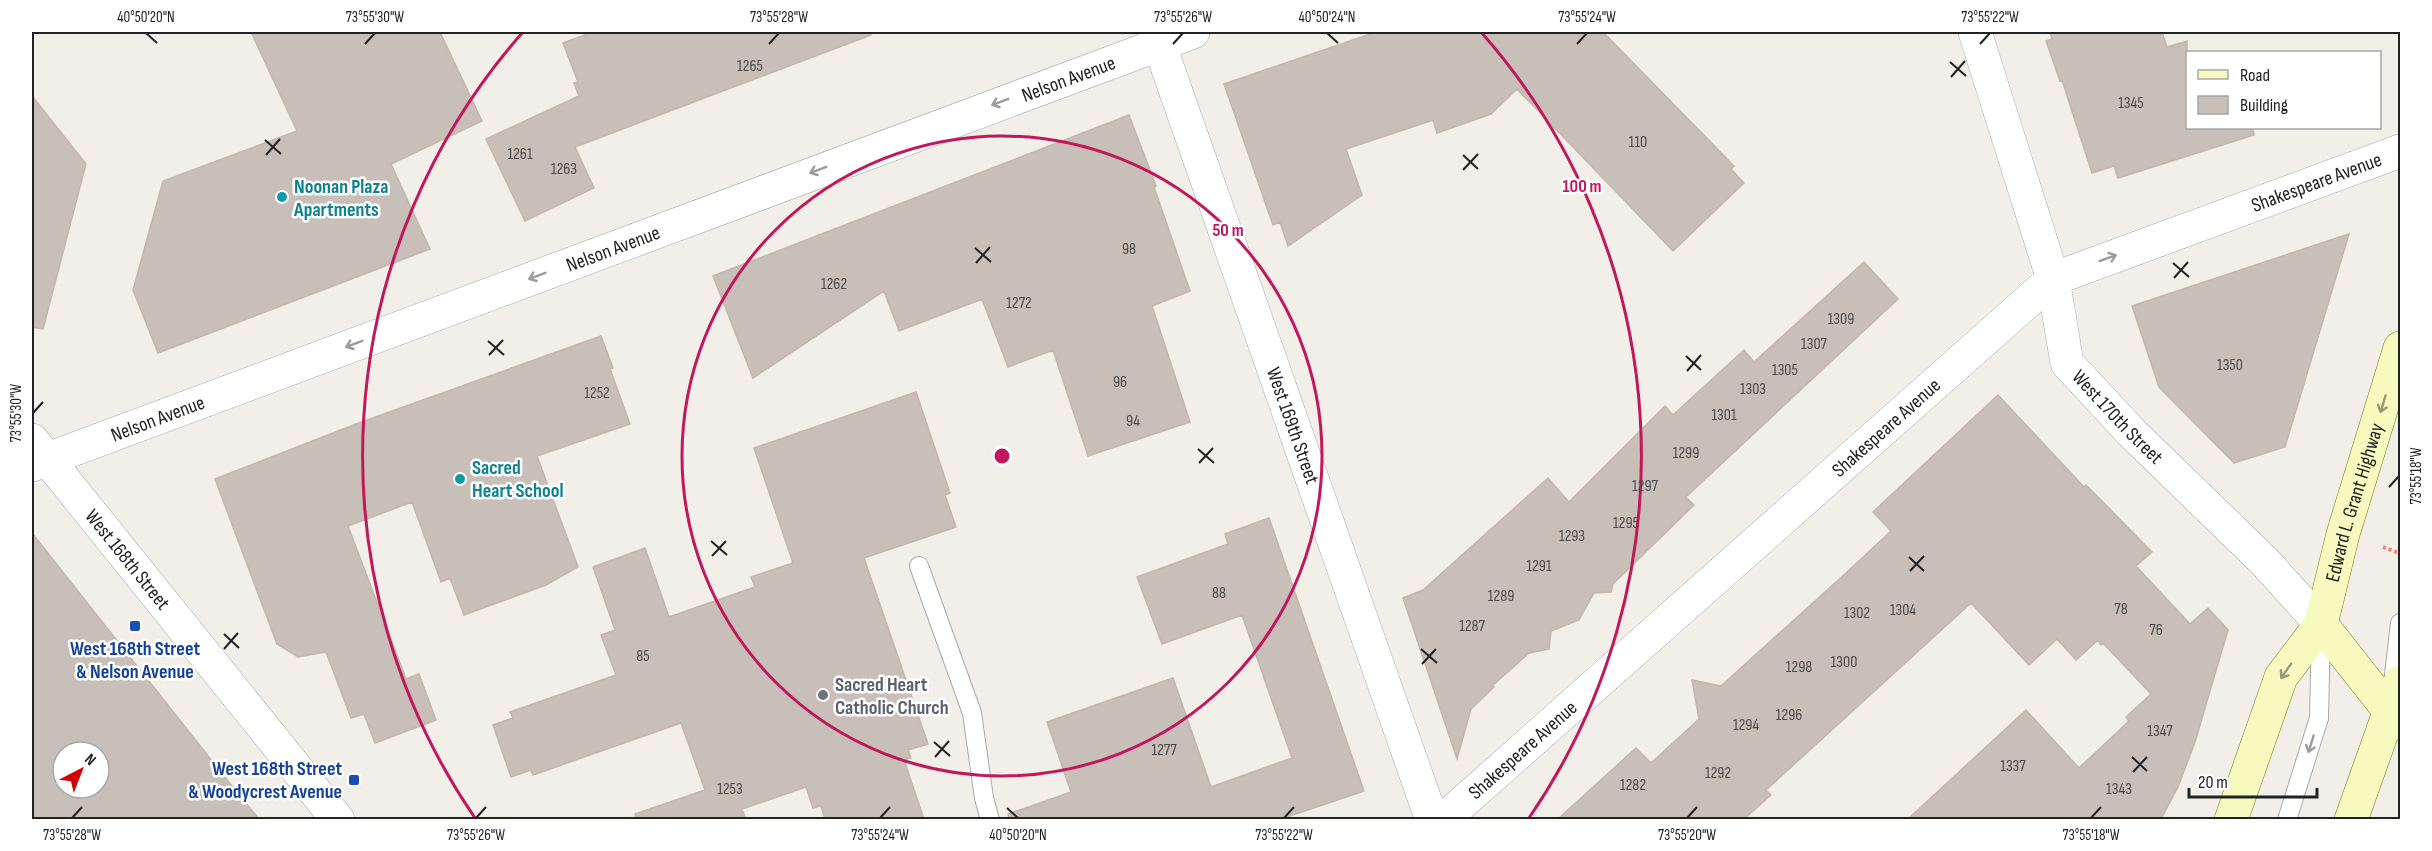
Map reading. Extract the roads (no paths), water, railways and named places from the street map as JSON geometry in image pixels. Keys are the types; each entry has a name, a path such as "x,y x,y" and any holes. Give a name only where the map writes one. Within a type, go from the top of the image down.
{"main road":[{"name":"Edward L. Grant Highway","path":"2231,819 2281,677 2321,624 2343,534 2400,348"},
{"name":"West 170th Street","path":"2321,624 2398,704"},
{"path":"2351,819 2398,704"}],"street":[{"name":"Nelson Avenue","path":"37,455 1157,37 1193,32"},
{"name":"West 170th Street","path":"1975,32 2053,279 2067,363 2131,432 2265,562 2321,624"},
{"name":"West 169th Street","path":"1157,37 1432,819"},
{"name":"Shakespeare Avenue","path":"1443,819 2053,279 2400,151"},
{"name":"West 168th Street","path":"37,455 338,819"}],"lane":[{"path":"919,566 972,713 984,798 990,819"},
{"path":"2398,704 2400,623"},
{"name":"Edward L. Grant Highway","path":"2287,819 2319,718 2321,624"}],"place":[{"name":"Noonan Plaza Apartments","path":"282,197"},
{"name":"Sacred Heart School","path":"460,479"},
{"name":"West 168th Street & Nelson Avenue","path":"135,626"},
{"name":"Sacred Heart Catholic Church","path":"823,695"},
{"name":"West 168th Street & Woodycrest Avenue","path":"354,780"}]}
